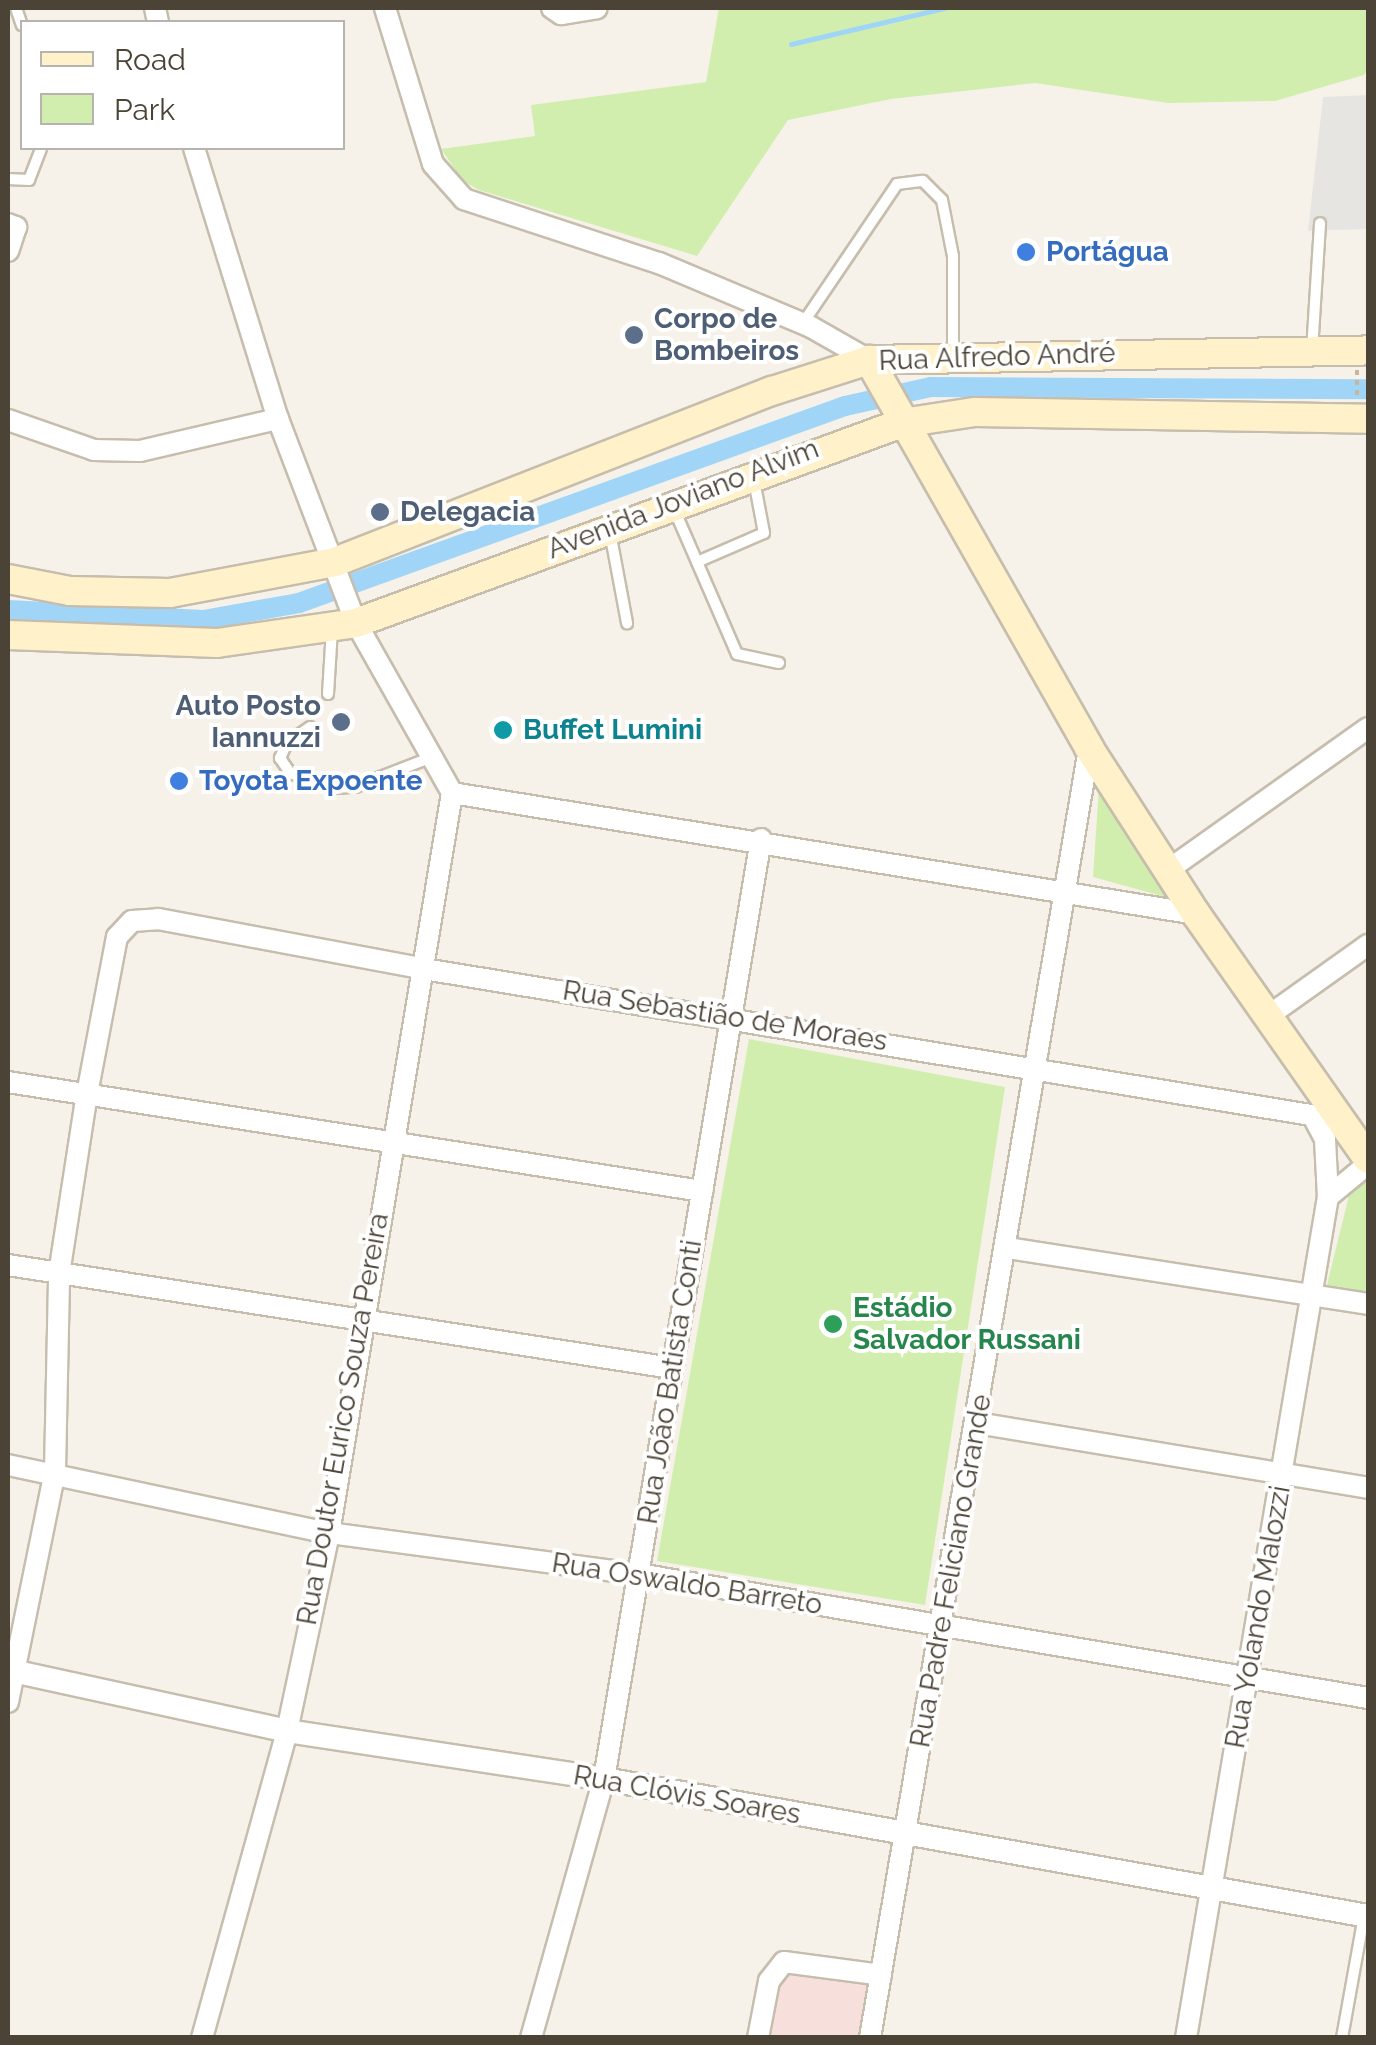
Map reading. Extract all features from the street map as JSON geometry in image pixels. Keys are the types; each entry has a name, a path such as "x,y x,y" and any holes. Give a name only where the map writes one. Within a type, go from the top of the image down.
{"main road":[{"name":"Rua Alfredo André","path":"8,579 70,591 170,593 337,567 772,391 873,367 953,355 1362,350"},
{"path":"873,367 1090,748 1196,914 1368,1161"},
{"name":"Avenida Joviano Alvim","path":"8,635 217,643 346,618 865,434 897,415 1363,419"},
{"path":"919,453 944,416"},
{"path":"865,434 919,453"}],"street":[{"path":"385,8 433,164 464,199 659,263 802,324 873,367"},
{"path":"552,8 561,14 596,8"},
{"path":"195,150 278,418 337,567 346,618 452,793 761,839 1196,914"},
{"path":"8,251 12,226"},
{"path":"8,420 94,450 140,451 278,418"},
{"path":"1168,870 1368,728"},
{"name":"Rua Padre Feliciano Grande","path":"870,2038 1090,748"},
{"name":"Rua Doutor Eurico Souza Pereira","path":"202,2038 287,1731 329,1533 359,1323 452,793"},
{"name":"Rua João Batista Conti","path":"531,2038 604,1779 761,839"},
{"name":"Rua Sebastião de Moraes","path":"87,1094 117,937 132,921 158,918 424,969 732,1015 1341,1120"},
{"path":"1268,1016 1368,944"},
{"path":"8,1082 389,1145 702,1190"},
{"path":"8,1702 54,1471 59,1274 87,1094"},
{"name":"Rua Yolando Malozzi","path":"1186,2038 1328,1197 1325,1139 1312,1115"},
{"path":"1328,1197 1368,1161"},
{"path":"1007,1248 1312,1299 1368,1304"},
{"path":"8,1266 359,1323 672,1368"},
{"path":"976,1424 1368,1488"},
{"name":"Rua Oswaldo Barreto","path":"8,1465 54,1471 329,1533 638,1574 1368,1698"},
{"name":"Rua Clóvis Soares","path":"12,1670 287,1731 604,1779 1366,1915"},
{"path":"758,2038 769,1981 784,1962 881,1974"}],"lane":[{"path":"8,180 29,180 40,150"},
{"path":"802,324 897,184 923,181 942,200 953,256 953,355"},
{"path":"1312,352 1320,223"},
{"path":"697,562 764,534 752,473"},
{"path":"671,504 737,654 779,663"},
{"path":"609,526 627,623"},
{"path":"328,694 346,618"},
{"path":"310,727 286,744 280,758 290,773 333,788 355,787 432,757"},
{"path":"1342,2038 1366,1915"}],"path":[{"path":"1362,350 1363,419"}],"shaded area":[{"path":"1368,95 1368,229 1308,231 1323,97"},
{"path":"788,1968 875,1979 865,2037 765,2038 775,1985"}],"green space":[{"path":"719,8 1368,8 1368,68 1364,75 1275,101 1168,103 1035,83 891,99 788,120 697,256 479,190 463,181 441,149 535,136 531,105 706,82"},
{"path":"1099,787 1173,899 1093,877"},
{"name":"Estádio Salvador Russani","path":"749,1039 1005,1087 925,1605 657,1561"},
{"path":"1368,1178 1368,1295 1325,1293 1352,1183"}],"waterway":[{"path":"791,44 945,8"},
{"path":"8,610 203,620 299,603 845,406 931,387 1368,389"}],"place":[{"name":"Portágua","path":"1026,252"},
{"name":"Corpo de Bombeiros","path":"634,335"},
{"name":"Delegacia","path":"380,512"},
{"name":"Auto Posto Iannuzzi","path":"341,722"},
{"name":"Buffet Lumini","path":"503,730"},
{"name":"Toyota Expoente","path":"179,781"},
{"name":"Estádio Salvador Russani","path":"833,1324"}]}
